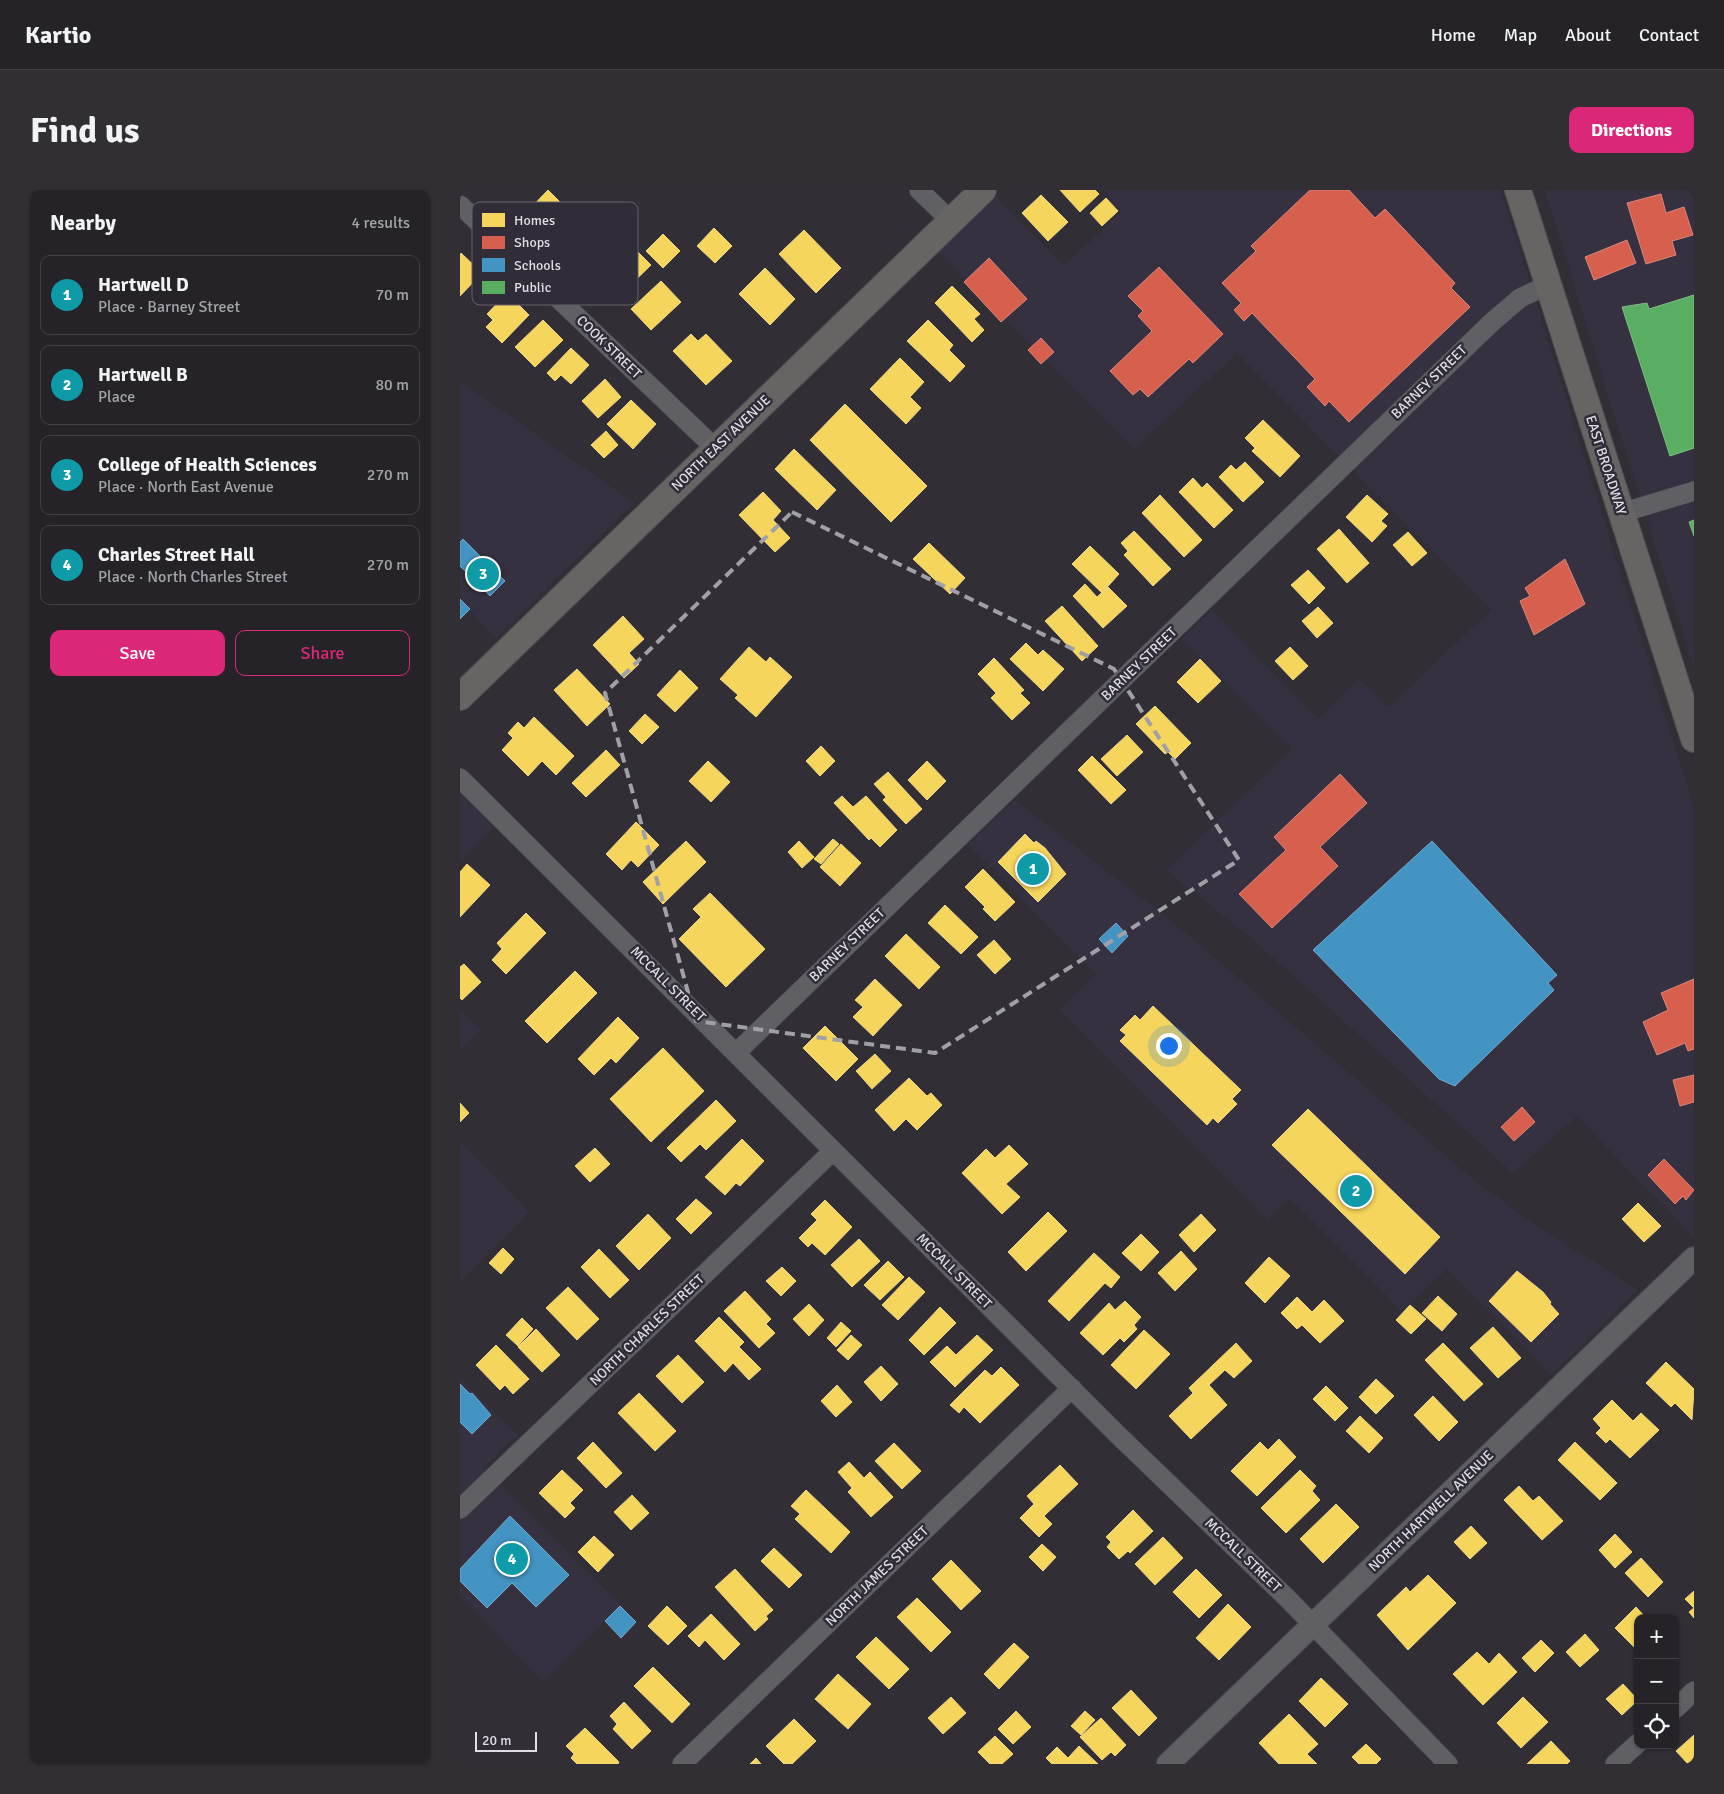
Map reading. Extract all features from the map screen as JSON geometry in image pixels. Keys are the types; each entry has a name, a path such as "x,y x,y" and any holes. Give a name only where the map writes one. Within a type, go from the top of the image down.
{"main road":[{"name":"NORTH EAST AVENUE","path":"460,697 983,190"},
{"name":"EAST BROADWAY","path":"1518,190 1694,739"}],"street":[{"path":"919,190 951,221"},
{"name":"COOK STREET","path":"460,205 472,216"},
{"name":"BARNEY STREET","path":"736,1052 1484,330 1520,298 1548,285"},
{"name":"COOK STREET","path":"565,305 715,448"},
{"path":"1621,513 1694,491"},
{"name":"MCCALL STREET","path":"460,778 833,1151 1312,1624 1448,1764"},
{"name":"NORTH CHARLES STREET","path":"460,1509 833,1151"},
{"name":"NORTH HARTWELL AVENUE","path":"1168,1764 1694,1258"},
{"name":"NORTH JAMES STREET","path":"682,1764 1072,1388"},
{"path":"1679,1705 1694,1692"},
{"path":"1615,1764 1634,1747"}],"highlighted area":[{"path":"792,512 1114,669 1239,860 935,1053 696,1021 605,693"}],"shaded area":[{"path":"1102,190 1501,190 1694,808 1694,1238 1577,1116 1513,1173 1257,943 1166,870 1292,749 1182,639 1212,610 1318,719 1359,679 1389,707 1491,610 1237,353 1134,449 939,252 996,197 1064,266 1122,211"},
{"path":"1545,190 1694,190 1694,668 1604,383"},
{"path":"460,381 634,503 496,638 460,600"},
{"path":"460,793 494,827 460,861"},
{"path":"1015,800 1180,928 1474,1180 1528,1220 1638,1290 1551,1375 1447,1269 1402,1311 1290,1198 1267,1220 1060,1009 1096,974 968,844"},
{"path":"460,1009 481,1030 460,1050"},
{"path":"460,1141 529,1212 460,1281"},
{"path":"460,1377 518,1435 484,1467 621,1605 543,1682 460,1596"}],"building: Homes":[{"path":"548,190 560,202 537,202"},
{"path":"1060,190 1095,190 1099,194 1080,212"},
{"path":"1041,195 1068,222 1048,241 1022,213"},
{"path":"1106,198 1118,211 1102,226 1090,213"},
{"path":"714,228 732,246 715,263 697,246"},
{"path":"804,230 841,268 816,293 779,254"},
{"path":"663,234 680,251 663,268 646,251"},
{"path":"638,252 651,265 638,278"},
{"path":"461,253 472,263 472,283 460,296"},
{"path":"765,268 795,299 770,325 739,294"},
{"path":"661,281 681,302 651,330 631,309 638,305 638,302"},
{"path":"952,286 980,314 974,319 984,330 972,342 935,303"},
{"path":"496,305 519,305 529,315 502,343 486,327 493,320 487,314"},
{"path":"543,320 563,340 535,367 515,347"},
{"path":"928,320 953,345 949,350 965,366 950,382 907,341"},
{"path":"691,334 698,341 706,334 732,361 706,385 673,351"},
{"path":"571,348 589,365 571,384 561,375 555,381 547,373"},
{"path":"900,358 924,382 910,397 921,408 906,424 870,389"},
{"path":"605,379 621,397 598,418 582,401"},
{"path":"631,400 656,424 633,449 607,424"},
{"path":"845,404 927,486 891,522 810,440"},
{"path":"1263,420 1300,456 1280,477 1252,451 1255,448 1245,438"},
{"path":"606,431 618,445 604,458 591,445"},
{"path":"794,449 836,490 817,510 775,469"},
{"path":"1245,462 1264,482 1243,502 1219,477 1231,465 1236,470"},
{"path":"1193,478 1202,488 1207,483 1233,510 1214,528 1179,492"},
{"path":"763,492 781,511 773,520 790,538 775,552 739,515"},
{"path":"1160,495 1202,540 1184,557 1142,513"},
{"path":"1367,495 1388,514 1381,521 1387,526 1372,542 1346,517"},
{"path":"1339,529 1369,563 1347,583 1317,549"},
{"path":"1134,531 1171,569 1153,586 1124,555 1128,551 1121,543"},
{"path":"1408,532 1427,553 1412,566 1393,545"},
{"path":"929,543 965,578 950,594 913,559"},
{"path":"1090,546 1119,574 1102,593 1072,564"},
{"path":"1308,570 1325,588 1309,604 1291,585"},
{"path":"1085,584 1097,597 1108,587 1127,606 1103,628 1073,596"},
{"path":"1062,606 1098,646 1082,661 1045,621"},
{"path":"1318,607 1333,623 1317,638 1302,621"},
{"path":"623,616 644,639 629,653 639,664 624,678 593,645"},
{"path":"1026,643 1038,655 1043,650 1064,669 1043,691 1010,659"},
{"path":"749,647 766,662 770,657 792,677 756,717 735,698 738,695 720,679"},
{"path":"1290,647 1308,666 1293,680 1275,661"},
{"path":"994,658 1024,690 1020,693 1030,703 1012,720 991,698 996,693 978,674"},
{"path":"1200,659 1221,681 1198,703 1177,682"},
{"path":"577,669 610,704 587,726 554,690"},
{"path":"680,670 698,688 675,712 657,695"},
{"path":"1155,706 1191,743 1175,759 1168,752 1165,754 1136,724"},
{"path":"645,714 659,727 642,744 629,731"},
{"path":"534,717 574,756 556,775 542,761 528,776 502,750 513,738 508,733 518,722 524,728"},
{"path":"1127,735 1143,752 1117,776 1101,759"},
{"path":"821,746 835,761 820,776 806,761"},
{"path":"606,750 620,765 586,797 572,783"},
{"path":"1092,756 1126,790 1111,804 1078,770"},
{"path":"708,761 730,782 711,802 689,781"},
{"path":"927,761 946,781 927,800 908,780"},
{"path":"888,772 922,809 906,824 883,800 886,797 874,784"},
{"path":"842,796 853,807 866,796 897,830 880,847 871,838 869,840 834,803"},
{"path":"636,822 659,845 638,867 631,860 622,870 606,854"},
{"path":"1025,834 1034,843 1036,841 1045,848 1066,874 1038,902 998,862"},
{"path":"833,839 839,844 821,864 814,859"},
{"path":"686,841 706,862 663,904 643,882"},
{"path":"799,841 814,857 802,868 788,852"},
{"path":"841,844 861,863 840,886 820,867"},
{"path":"467,864 490,885 460,917 460,872"},
{"path":"983,869 1015,902 995,921 983,909 985,907 965,887"},
{"path":"710,893 765,949 726,987 679,939 701,917 693,909"},
{"path":"945,905 978,937 961,954 928,923"},
{"path":"526,913 546,933 506,974 492,960 502,949 497,943"},
{"path":"906,934 940,967 919,989 885,956"},
{"path":"994,940 1011,959 995,974 977,955"},
{"path":"464,964 481,982 462,1000 460,998 460,967"},
{"path":"575,971 597,993 547,1043 525,1021"},
{"path":"875,979 902,1005 873,1036 853,1017 863,1007 855,1000"},
{"path":"1153,1006 1241,1090 1232,1099 1237,1104 1218,1123 1213,1118 1207,1125 1120,1041 1126,1035 1120,1030 1135,1015 1140,1020"},
{"path":"618,1017 639,1038 616,1063 611,1058 594,1075 578,1059"},
{"path":"825,1026 858,1059 836,1081 803,1048"},
{"path":"663,1048 704,1091 651,1142 610,1099"},
{"path":"875,1054 891,1071 872,1089 856,1071"},
{"path":"909,1078 927,1096 931,1093 942,1105 917,1130 906,1119 894,1131 875,1110"},
{"path":"716,1100 736,1121 706,1150 700,1144 681,1162 667,1148"},
{"path":"460,1103 469,1113 460,1122"},
{"path":"1308,1109 1440,1237 1405,1274 1272,1145"},
{"path":"742,1139 764,1161 740,1186 736,1183 725,1195 705,1177"},
{"path":"1009,1145 1028,1164 1006,1184 1020,1197 1002,1214 962,1173 986,1149 995,1158"},
{"path":"595,1148 610,1164 590,1182 575,1166"},
{"path":"696,1199 712,1213 691,1234 676,1219"},
{"path":"825,1200 852,1227 825,1255 812,1243 808,1247 799,1238 817,1220 811,1214"},
{"path":"1638,1203 1661,1226 1644,1242 1622,1219"},
{"path":"1048,1212 1067,1231 1026,1271 1008,1252"},
{"path":"648,1214 671,1238 639,1270 616,1246"},
{"path":"1201,1214 1216,1230 1194,1252 1179,1235"},
{"path":"1141,1234 1159,1252 1141,1271 1122,1253"},
{"path":"859,1239 880,1261 852,1287 831,1265"},
{"path":"503,1248 514,1259 501,1274 489,1263"},
{"path":"599,1249 629,1280 610,1298 581,1267"},
{"path":"1181,1251 1197,1269 1175,1291 1158,1273"},
{"path":"1094,1253 1120,1277 1111,1288 1105,1283 1069,1321 1048,1301"},
{"path":"1269,1257 1290,1276 1265,1303 1245,1283"},
{"path":"888,1261 904,1277 880,1300 864,1285"},
{"path":"782,1267 796,1281 781,1296 766,1281"},
{"path":"1517,1271 1543,1292 1559,1314 1531,1342 1489,1301"},
{"path":"909,1277 925,1292 898,1320 882,1305"},
{"path":"568,1287 599,1319 577,1340 546,1308"},
{"path":"745,1291 771,1319 766,1324 775,1333 759,1348 724,1311"},
{"path":"1438,1296 1457,1314 1442,1331 1422,1313"},
{"path":"1297,1297 1312,1312 1324,1300 1344,1321 1320,1343 1302,1325 1297,1329 1281,1313"},
{"path":"1125,1301 1141,1317 1134,1325 1137,1329 1124,1342 1120,1338 1103,1355 1080,1333 1109,1303 1115,1310"},
{"path":"809,1304 824,1320 809,1336 793,1319"},
{"path":"1410,1305 1426,1319 1411,1334 1396,1320"},
{"path":"940,1307 956,1323 924,1355 909,1340"},
{"path":"719,1317 744,1342 739,1347 761,1369 749,1380 733,1363 725,1372 695,1341"},
{"path":"522,1318 533,1329 518,1346 506,1335"},
{"path":"841,1322 851,1331 836,1347 827,1338"},
{"path":"1493,1327 1521,1358 1498,1378 1470,1348"},
{"path":"536,1329 560,1355 542,1372 518,1347"},
{"path":"1144,1330 1170,1354 1136,1389 1111,1365"},
{"path":"851,1335 862,1345 848,1360 837,1350"},
{"path":"977,1335 993,1350 955,1387 930,1362 947,1346 956,1355"},
{"path":"1236,1343 1252,1361 1234,1378 1225,1370 1209,1385 1227,1405 1191,1439 1169,1416 1193,1393 1189,1388"},
{"path":"1443,1343 1483,1384 1464,1401 1425,1360"},
{"path":"496,1345 529,1379 513,1394 505,1385 500,1390 476,1365"},
{"path":"678,1355 704,1382 682,1403 656,1376"},
{"path":"1666,1362 1694,1389 1692,1420 1675,1403 1671,1407 1646,1383"},
{"path":"881,1366 898,1384 881,1401 864,1382"},
{"path":"1001,1367 1019,1385 980,1423 964,1407 959,1413 950,1405 985,1370 992,1376"},
{"path":"1376,1379 1394,1396 1376,1414 1359,1397"},
{"path":"837,1385 852,1402 836,1417 821,1401"},
{"path":"1326,1386 1348,1408 1335,1421 1313,1399"},
{"path":"639,1393 676,1431 655,1451 618,1413"},
{"path":"1433,1396 1458,1422 1439,1441 1414,1415"},
{"path":"1612,1400 1633,1421 1641,1413 1659,1430 1630,1458 1610,1439 1606,1443 1596,1433 1601,1428 1593,1419"},
{"path":"1360,1416 1383,1438 1369,1453 1346,1431"},
{"path":"1279,1439 1296,1457 1257,1496 1231,1471 1260,1442 1268,1450"},
{"path":"593,1442 622,1473 606,1488 577,1458"},
{"path":"1575,1442 1617,1483 1600,1500 1558,1460"},
{"path":"894,1443 921,1471 902,1489 875,1461"},
{"path":"849,1462 864,1478 870,1472 893,1497 871,1517 848,1492 852,1488 838,1472"},
{"path":"1060,1465 1078,1484 1044,1516 1052,1524 1039,1537 1020,1518 1034,1504 1027,1496"},
{"path":"562,1470 583,1490 570,1503 575,1508 565,1518 539,1493"},
{"path":"1300,1470 1316,1486 1312,1491 1320,1500 1286,1533 1261,1508"},
{"path":"1519,1486 1533,1501 1539,1496 1563,1521 1542,1540 1504,1500"},
{"path":"806,1490 850,1532 831,1553 795,1519 800,1514 791,1506"},
{"path":"632,1495 649,1513 631,1530 614,1512"},
{"path":"1336,1504 1359,1527 1323,1563 1300,1539"},
{"path":"1133,1510 1153,1531 1130,1553 1128,1551 1119,1559 1107,1547 1111,1542 1106,1537"},
{"path":"1471,1526 1487,1543 1470,1559 1454,1542"},
{"path":"1615,1534 1632,1552 1615,1568 1599,1550"},
{"path":"594,1536 614,1555 598,1572 578,1552"},
{"path":"1163,1537 1183,1558 1155,1585 1135,1564"},
{"path":"1042,1544 1056,1557 1043,1571 1029,1557"},
{"path":"774,1548 802,1575 789,1588 761,1561"},
{"path":"1641,1558 1663,1582 1648,1597 1625,1573"},
{"path":"951,1560 981,1591 961,1610 932,1579"},
{"path":"735,1569 773,1610 766,1616 768,1619 755,1631 715,1587"},
{"path":"1196,1569 1222,1595 1199,1618 1173,1592"},
{"path":"1428,1575 1456,1603 1408,1650 1377,1615 1406,1587 1410,1592"},
{"path":"1694,1591 1694,1608 1685,1599"},
{"path":"917,1598 951,1632 931,1652 897,1617"},
{"path":"1228,1604 1251,1627 1219,1660 1196,1638"},
{"path":"667,1606 687,1626 668,1645 648,1626"},
{"path":"1636,1607 1642,1614 1634,1614 1634,1647 1615,1628"},
{"path":"1694,1608 1694,1618 1689,1612"},
{"path":"711,1614 740,1644 724,1660 705,1640 699,1647 688,1636"},
{"path":"1585,1634 1599,1650 1580,1667 1566,1652"},
{"path":"876,1637 909,1669 889,1689 856,1657"},
{"path":"1541,1640 1554,1653 1535,1672 1522,1658"},
{"path":"1014,1643 1029,1657 999,1689 984,1674"},
{"path":"1477,1652 1489,1664 1499,1653 1517,1672 1483,1705 1453,1674"},
{"path":"653,1667 690,1704 672,1723 634,1686"},
{"path":"838,1674 871,1704 848,1729 815,1699"},
{"path":"1321,1678 1348,1704 1325,1727 1299,1701"},
{"path":"1623,1684 1634,1696 1634,1704 1622,1715 1606,1699"},
{"path":"1131,1690 1157,1718 1139,1736 1112,1708"},
{"path":"951,1697 966,1713 943,1734 928,1718"},
{"path":"1523,1697 1548,1722 1521,1748 1497,1723"},
{"path":"624,1702 651,1731 632,1749 613,1729 617,1724 610,1716"},
{"path":"1016,1711 1031,1727 1013,1744 998,1729"},
{"path":"1085,1711 1095,1720 1081,1735 1071,1726"},
{"path":"1289,1714 1318,1744 1307,1754 1317,1764 1279,1764 1259,1743"},
{"path":"1101,1718 1126,1745 1115,1756 1111,1752 1102,1760 1080,1737"},
{"path":"794,1719 816,1741 792,1764 784,1764 766,1746"},
{"path":"585,1728 619,1762 618,1764 577,1764 571,1758 574,1754 566,1746"},
{"path":"1694,1735 1694,1764 1688,1764 1676,1751"},
{"path":"995,1736 1013,1754 1002,1764 990,1764 978,1752"},
{"path":"1551,1741 1570,1761 1567,1764 1527,1764"},
{"path":"1366,1744 1381,1759 1376,1764 1359,1764 1352,1757"},
{"path":"1079,1746 1098,1764 1052,1764 1046,1758 1057,1747 1068,1758"},
{"path":"756,1758 761,1764 750,1764"}],"building: Shops":[{"path":"1310,190 1349,190 1375,218 1385,209 1455,283 1451,288 1470,307 1349,422 1329,401 1325,406 1307,387 1315,379 1252,313 1244,321 1234,310 1241,303 1222,283 1256,251 1251,246"},
{"path":"1661,194 1666,213 1684,207 1693,235 1672,241 1676,255 1646,264 1627,203"},
{"path":"1627,240 1636,263 1594,280 1585,257"},
{"path":"989,258 1027,299 1001,322 964,282"},
{"path":"1159,267 1223,334 1193,363 1189,359 1148,397 1140,389 1133,395 1110,371 1152,331 1138,316 1143,311 1128,296"},
{"path":"1041,338 1054,352 1041,364 1028,350"},
{"path":"1565,559 1585,604 1534,635 1520,601 1530,596 1525,588"},
{"path":"1340,774 1367,803 1320,847 1338,866 1272,928 1239,894 1286,850 1274,837"},
{"path":"1694,979 1694,1049 1688,1051 1685,1043 1657,1055 1643,1022 1668,1010 1661,993"},
{"path":"1694,1075 1694,1102 1680,1106 1673,1080"},
{"path":"1522,1107 1535,1122 1514,1141 1501,1127"},
{"path":"1664,1159 1694,1190 1686,1200 1683,1196 1675,1204 1648,1175"}],"building: Schools":[{"path":"463,539 505,581 490,596 460,566 460,542"},
{"path":"460,599 470,609 460,619"},
{"path":"1432,841 1557,975 1548,983 1554,990 1455,1086 1439,1079 1313,950"},
{"path":"1116,923 1128,936 1112,953 1099,939"},
{"path":"460,1384 470,1394 472,1393 491,1415 472,1434 460,1422"},
{"path":"510,1516 569,1575 536,1607 512,1583 487,1608 460,1581 460,1569"},
{"path":"620,1606 636,1622 621,1638 605,1621"}],"building: Public":[{"path":"1694,295 1694,448 1670,456 1622,307 1647,303 1649,309"},
{"path":"1694,520 1694,536 1689,522"}],"place":[{"name":"College of Health Sciences","path":"483,574"},
{"name":"Hartwell D","path":"1033,869"},
{"name":"Hartwell B","path":"1356,1191"},
{"name":"Charles Street Hall","path":"512,1559"}]}
